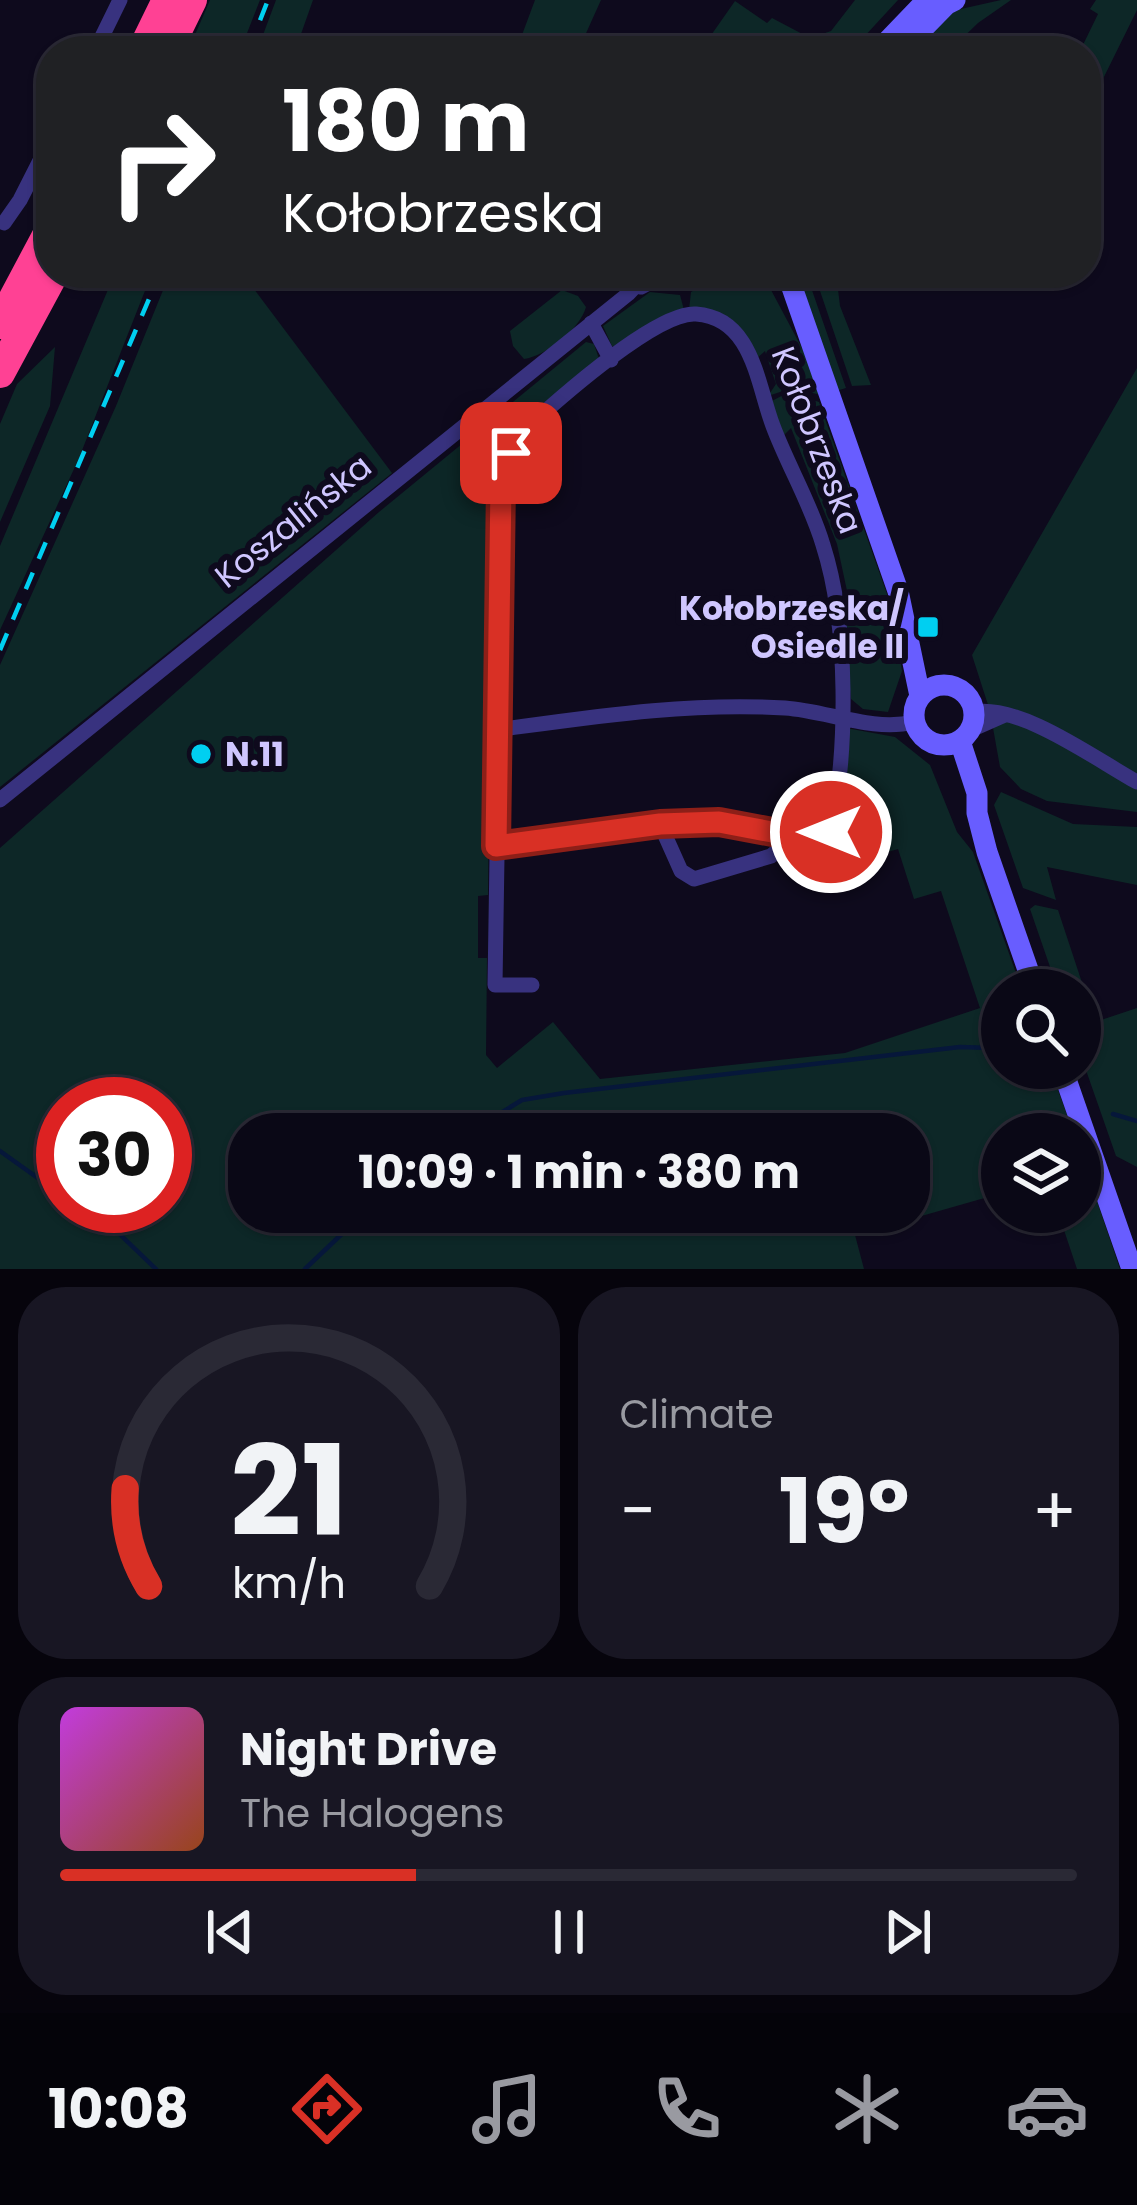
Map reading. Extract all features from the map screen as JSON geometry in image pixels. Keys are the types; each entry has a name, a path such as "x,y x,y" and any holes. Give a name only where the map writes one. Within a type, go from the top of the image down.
{"highway":[{"path":"149,36 167,0"},
{"path":"174,36 191,0"},
{"path":"0,324 36,256"},
{"path":"0,374 46,288"}],"main road":[{"path":"892,36 927,0"},
{"path":"917,36 955,0"},
{"name":"Kołobrzeska","path":"780,288 810,339"},
{"name":"Kołobrzeska","path":"792,288 898,591 912,654 930,691 960,690 961,732"},
{"path":"930,691 914,722 923,737 961,732 977,793 977,813 1028,969"},
{"path":"1069,1089 1132,1269"}],"street":[{"path":"102,36 120,0"},
{"path":"4,223 36,169"},
{"name":"Koszalińska","path":"0,800 634,288"},
{"name":"Koszalińska","path":"628,294 639,288"},
{"name":"Kołobrzeska","path":"496,846 660,824 728,822 820,841 830,836 842,717 842,640 828,560 743,341 714,317 680,315 656,325 531,424 516,442 503,474 496,730 495,985 532,985"},
{"path":"591,323 611,360"},
{"path":"496,730 664,707 786,708 888,726 914,722"},
{"path":"961,732 1005,715 1020,718 1137,782"},
{"name":"Kołobrzeska","path":"660,824 681,872 694,879 771,856 784,833"}],"green space":[{"path":"210,0 260,0 246,36 194,36"},
{"path":"276,0 313,0 300,36 263,36"},
{"path":"535,0 601,0 585,36 522,36"},
{"path":"855,0 898,0 865,36 816,36 831,31"},
{"path":"1011,0 965,36 927,36 952,11"},
{"path":"1096,0 1137,0 1137,10 1101,83 1101,36 1087,36 1098,14 1090,9"},
{"path":"735,1 767,23 772,18 806,36 710,36"},
{"path":"109,288 146,288 79,458 0,630 0,546"},
{"path":"164,288 253,288 392,473 0,787 0,665"},
{"path":"697,288 770,288 821,395 792,388 768,396 776,384 765,351 756,359 750,344 689,310 691,292"},
{"path":"800,288 811,288 846,388 836,391"},
{"path":"819,288 838,288 840,306 871,385 852,386"},
{"path":"562,290 578,296 586,307 583,315 561,340 524,359 513,346 510,331"},
{"path":"650,292 680,295 684,310 661,317 618,348 612,346 603,326"},
{"path":"586,342 594,344 599,359 519,429 492,486 488,895 478,896 478,958 487,958 486,1055 497,1068 553,1022 600,1079 845,1053 980,1008 941,891 914,899 898,849 845,865 837,818 846,728 895,737 930,765 957,832 973,852 1015,969 981,969 981,1089 1058,1089 1066,1113 981,1113 981,1199 930,1214 930,1113 228,1113 228,1233 862,1233 855,1235 864,1269 0,1269 0,848 379,512"},
{"path":"55,347 50,406 0,522 0,424 17,384"},
{"path":"1137,368 1137,812 1047,801 1021,789 1000,767 990,711 972,655"},
{"path":"789,392 819,402 893,611 902,671 888,712 863,709 851,699 843,620 853,619 837,544 791,428 782,437 770,402"},
{"path":"1001,792 1073,824 1137,827 1137,885 1047,867 1056,900 1023,888 994,805"},
{"path":"1035,905 1058,910 1077,969 1051,969 1030,909"},
{"path":"1137,1008 1137,1167 1116,1156 1093,1089 1101,1089 1101,1020"},
{"path":"1101,1213 1120,1269 1077,1269 1065,1233 1101,1233"}],"waterway":[{"path":"501,1113 522,1100 564,1093 981,1048"},
{"path":"1113,1114 1137,1121"},
{"path":"0,1151 36,1177"},
{"path":"118,1233 156,1269"},
{"path":"305,1269 343,1233"}],"railway":[{"path":"254,36 268,0"},
{"path":"0,650 154,288"}],"place":[{"name":"Kołobrzeska/ Osiedle II","path":"928,627"},
{"name":"N.11","path":"201,754"}],"route":[{"path":"511,453 501,484 496,846 660,824 728,822 820,841 831,832"}]}
